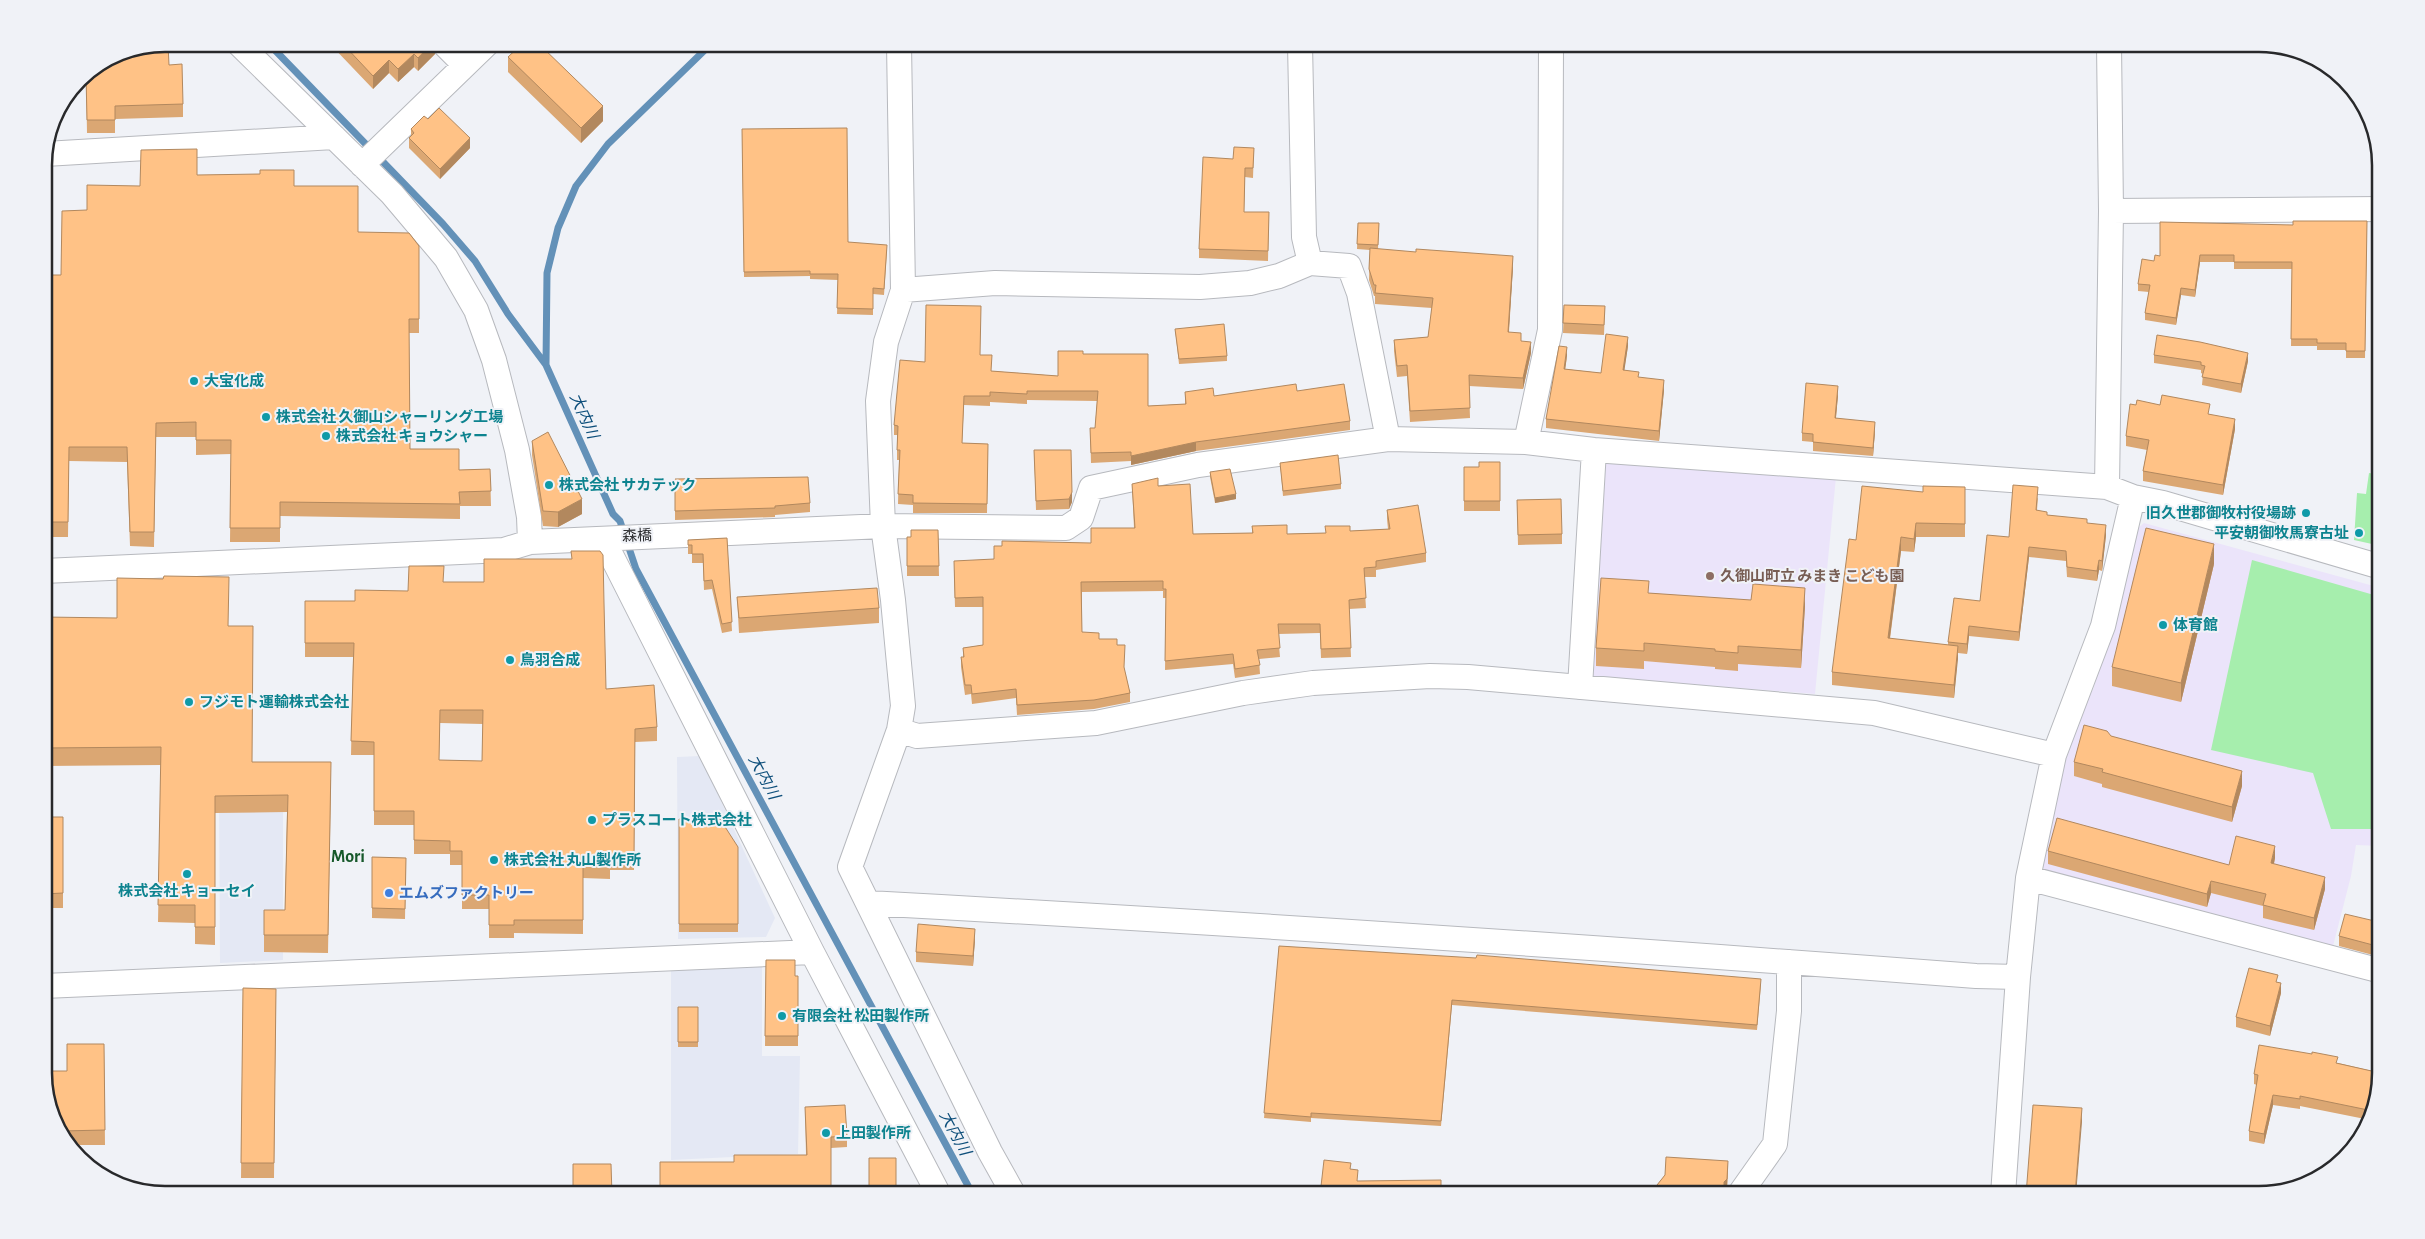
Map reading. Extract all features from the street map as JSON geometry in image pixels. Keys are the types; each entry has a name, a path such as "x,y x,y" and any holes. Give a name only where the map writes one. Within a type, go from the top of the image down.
{"street":[{"path":"248,53 392,194 446,258 476,310 494,360 517,450 529,517 530,542"},
{"path":"453,53 465,65"},
{"path":"362,165 478,53"},
{"path":"899,53 903,290 886,342 878,400 883,526 893,600 903,706 899,730 850,867 990,1152 1009,1186"},
{"path":"1300,53 1304,237 1310,263"},
{"path":"1526,442 1550,330 1551,53"},
{"path":"2106,487 2111,211 2110,53"},
{"path":"53,154 334,137"},
{"path":"2111,211 2372,208"},
{"path":"903,290 994,283 1200,287 1250,283 1279,276 1310,263 1349,266 1359,293 1388,439 1526,442 1594,450 2106,487 2133,497 2163,503 2372,563"},
{"name":"森橋","path":"53,571 504,550 530,542 661,535 883,526 1066,528 1081,518 1091,488 1198,465 1388,439"},
{"path":"1580,687 1594,450"},
{"path":"2004,1186 2018,977 2028,878 2054,755 2103,626 2133,497"},
{"path":"608,538 812,952 934,1186"},
{"path":"899,730 917,736 1096,723 1243,693 1332,682 1430,676 1468,677 1874,712 2054,755"},
{"path":"2028,878 2372,969"},
{"path":"868,903 1289,927 1976,976 2018,977"},
{"path":"53,986 812,952"},
{"path":"1745,1186 1775,1144 1788,1011 1789,962"}],"shaded area":[{"name":"久御山町立 みまき こども園","path":"1599,457 1836,477 1815,694 1589,676"},
{"path":"2144,523 2372,586 2372,846 2356,845 2351,876 2332,950 2049,878 2039,861 2057,781 2081,704 2093,690 2137,529"},
{"path":"700,756 775,918 766,937 678,939 677,757"},
{"path":"219,774 283,774 283,960 220,963"},
{"path":"762,966 762,1056 800,1056 798,1154 671,1160 671,970"}],"green space":[{"path":"2369,473 2372,474 2372,544 2354,540 2357,493 2366,494"},
{"path":"2252,560 2372,594 2372,829 2331,829 2313,773 2211,750"}],"building":[{"path":"151,53 168,53 169,65 182,64 183,104 115,106 115,120 87,120 86,86 109,68 123,61"},
{"path":"351,53 423,53 418,58 414,54 398,69 389,60 373,76"},
{"path":"512,53 548,53 603,106 581,128 508,57"},
{"path":"439,108 470,138 440,169 409,138 414,133 411,129 424,116 428,119"},
{"path":"847,128 848,242 887,245 884,289 873,288 873,309 837,308 838,274 810,274 810,271 744,272 742,129"},
{"path":"1234,147 1254,148 1253,168 1245,168 1244,212 1269,212 1268,251 1199,249 1203,157 1233,159"},
{"path":"197,149 197,175 260,174 260,170 294,170 294,186 358,186 358,232 409,233 419,246 419,319 409,319 410,449 459,449 459,470 490,469 491,491 459,492 460,504 280,502 280,528 230,528 231,440 196,440 196,422 156,423 154,532 130,532 127,447 69,447 68,522 53,522 53,275 61,275 62,211 87,210 87,185 140,186 141,150"},
{"path":"2293,221 2367,221 2365,351 2346,351 2346,343 2317,343 2317,339 2291,339 2292,262 2234,262 2234,255 2200,255 2195,290 2181,288 2176,318 2145,313 2150,285 2138,284 2142,259 2154,261 2155,255 2160,256 2160,222 2293,225"},
{"path":"1358,223 1379,223 1378,245 1357,244"},
{"path":"1370,248 1416,252 1416,249 1513,256 1508,332 1521,333 1521,341 1531,342 1523,378 1469,375 1470,408 1410,411 1407,365 1397,366 1394,340 1428,337 1433,298 1375,293 1376,285 1374,285 1369,269"},
{"path":"926,305 981,306 980,355 992,355 991,371 1058,376 1058,351 1083,351 1083,354 1148,354 1148,406 1186,404 1185,392 1213,388 1214,396 1296,384 1297,391 1344,384 1350,421 1196,442 1131,456 1131,452 1091,453 1090,428 1095,428 1098,391 1027,391 1027,394 990,392 990,396 964,396 962,443 988,444 987,504 913,503 913,495 898,494 900,450 897,450 898,426 894,425 900,360 925,362"},
{"path":"1564,305 1605,306 1604,325 1563,323"},
{"path":"1224,324 1227,356 1179,359 1175,329"},
{"path":"1606,334 1628,337 1623,370 1639,372 1638,377 1664,380 1659,431 1546,419 1559,346 1567,347 1564,369 1601,373"},
{"path":"2157,335 2248,353 2241,384 2202,377 2205,366 2201,365 2201,362 2154,355"},
{"path":"1806,383 1838,386 1835,418 1875,422 1873,448 1813,442 1813,434 1802,433"},
{"path":"2162,395 2210,404 2208,414 2235,419 2223,485 2143,471 2149,440 2126,436 2130,404 2136,405 2137,400 2160,405"},
{"path":"548,432 582,499 558,512 543,511 532,441"},
{"path":"1034,450 1071,450 1072,492 1069,499 1036,501"},
{"path":"1338,455 1341,484 1283,491 1280,463"},
{"path":"1479,462 1500,462 1500,501 1464,501 1464,467 1479,467"},
{"path":"1230,469 1236,494 1215,498 1210,472"},
{"path":"808,477 810,503 775,506 775,508 675,511 675,479"},
{"path":"1158,478 1158,486 1190,484 1193,534 1253,533 1252,526 1287,525 1287,534 1326,533 1325,526 1350,526 1350,531 1390,529 1387,510 1418,505 1426,553 1376,561 1376,567 1364,568 1366,598 1349,600 1351,648 1321,649 1320,624 1278,624 1280,648 1257,650 1260,665 1235,669 1233,654 1165,661 1166,589 1163,589 1163,581 1081,582 1082,632 1099,633 1099,639 1117,639 1117,645 1125,645 1124,667 1130,693 1094,700 1017,705 1016,689 972,694 971,685 965,685 961,657 964,657 963,648 983,645 983,597 955,598 954,561 994,559 994,546 1002,546 1002,541 1091,543 1091,528 1135,528 1132,484"},
{"path":"2013,485 2038,487 2036,510 2047,512 2047,515 2087,519 2087,523 2106,525 2102,561 2099,560 2097,571 2067,567 2066,551 2029,547 2019,632 1969,626 1967,644 1948,642 1954,598 1980,601 1987,535 2009,537"},
{"path":"1862,486 1923,492 1923,486 1965,487 1965,524 1916,523 1914,539 1901,537 1888,638 1958,646 1954,685 1832,672 1849,539 1856,540"},
{"path":"1561,499 1562,534 1518,535 1517,500"},
{"name":"体育館","path":"2146,528 2214,544 2181,683 2112,667"},
{"path":"911,530 938,530 939,566 907,566 907,537 911,537"},
{"path":"727,538 732,622 722,624 712,580 704,581 703,554 692,554 692,545 688,545 688,540"},
{"path":"571,551 600,551 603,555 606,689 654,685 657,727 635,729 634,856 610,856 610,865 583,865 583,920 514,920 514,925 489,925 489,895 462,895 462,851 450,851 450,841 414,840 414,811 374,811 374,742 351,741 354,643 305,643 305,601 355,601 355,590 408,591 409,566 444,566 443,582 484,582 484,559 572,559","holes":["440,710 483,710 482,761 439,760"]},
{"path":"164,576 229,577 228,626 253,626 252,762 331,762 328,935 264,935 264,910 285,910 288,795 215,796 215,927 195,927 195,905 158,905 161,747 53,748 53,617 117,618 117,578 163,579"},
{"path":"1601,578 1649,581 1648,593 1751,600 1753,584 1805,588 1801,650 1738,646 1738,653 1715,651 1715,649 1644,643 1644,651 1596,648"},
{"path":"877,588 879,608 739,618 737,597"},
{"path":"2084,725 2107,731 2111,736 2242,771 2232,807 2102,772 2103,769 2074,762"},
{"path":"53,817 63,817 63,893 53,894"},
{"path":"2057,818 2229,865 2236,836 2275,846 2271,863 2325,877 2314,918 2263,905 2266,894 2211,881 2207,894 2048,851"},
{"path":"679,819 720,819 738,847 738,924 679,924"},
{"name":"エムズファクトリー","path":"372,857 406,858 405,909 372,908"},
{"path":"2345,914 2372,920 2372,945 2339,936"},
{"path":"918,924 975,929 973,956 916,952"},
{"path":"1279,946 1476,958 1477,955 1761,979 1757,1025 1452,1000 1441,1121 1311,1113 1311,1117 1264,1113"},
{"name":"有限会社 松田製作所","path":"766,960 795,960 795,976 798,976 798,1036 765,1036"},
{"path":"2249,968 2278,975 2276,982 2281,983 2270,1026 2236,1017"},
{"path":"243,988 276,989 274,1163 241,1163"},
{"path":"678,1007 698,1007 698,1042 678,1042"},
{"path":"67,1044 104,1044 105,1130 69,1131 59,1110 53,1081 53,1071 67,1071"},
{"path":"2259,1045 2338,1057 2336,1063 2372,1071 2372,1088 2366,1110 2300,1096 2300,1099 2273,1095 2264,1134 2249,1131 2258,1075 2254,1074"},
{"path":"845,1105 847,1136 831,1137 831,1186 660,1186 660,1162 734,1162 734,1155 807,1155 805,1107"},
{"path":"2033,1105 2082,1108 2076,1186 2027,1186"},
{"path":"1666,1157 1728,1161 1727,1179 1724,1182 1724,1186 1656,1186 1665,1175"},
{"path":"869,1158 896,1158 896,1186 869,1186"},
{"path":"1324,1160 1351,1163 1350,1169 1358,1170 1357,1181 1441,1180 1441,1186 1321,1186"},
{"path":"573,1164 611,1164 612,1186 573,1186"}],"waterway":[{"name":"大内川","path":"278,53 443,224 475,261 508,314 546,365 613,514 620,521 636,569 968,1186"},
{"path":"546,364 547,273 558,228 576,186 608,144 702,53"}],"place":[{"name":"大宝化成","path":"194,381"},
{"name":"株式会社 久御山シャーリング工場","path":"266,417"},
{"name":"株式会社 キョウシャー","path":"326,436"},
{"name":"株式会社 サカテック","path":"549,485"},
{"name":"旧久世郡御牧村役場跡","path":"2306,513"},
{"name":"平安朝御牧馬寮古址","path":"2359,533"},
{"name":"久御山町立 みまき こども園","path":"1710,576"},
{"name":"体育館","path":"2163,625"},
{"name":"鳥羽合成","path":"510,660"},
{"name":"フジモト運輸株式会社","path":"189,702"},
{"name":"プラスコート株式会社","path":"592,820"},
{"name":"株式会社 丸山製作所","path":"494,860"},
{"name":"株式会社 キョーセイ","path":"187,874"},
{"name":"エムズファクトリー","path":"389,893"},
{"name":"有限会社 松田製作所","path":"782,1016"},
{"name":"上田製作所","path":"826,1133"}],"district":[{"name":"Mori","path":"348,857"}]}
